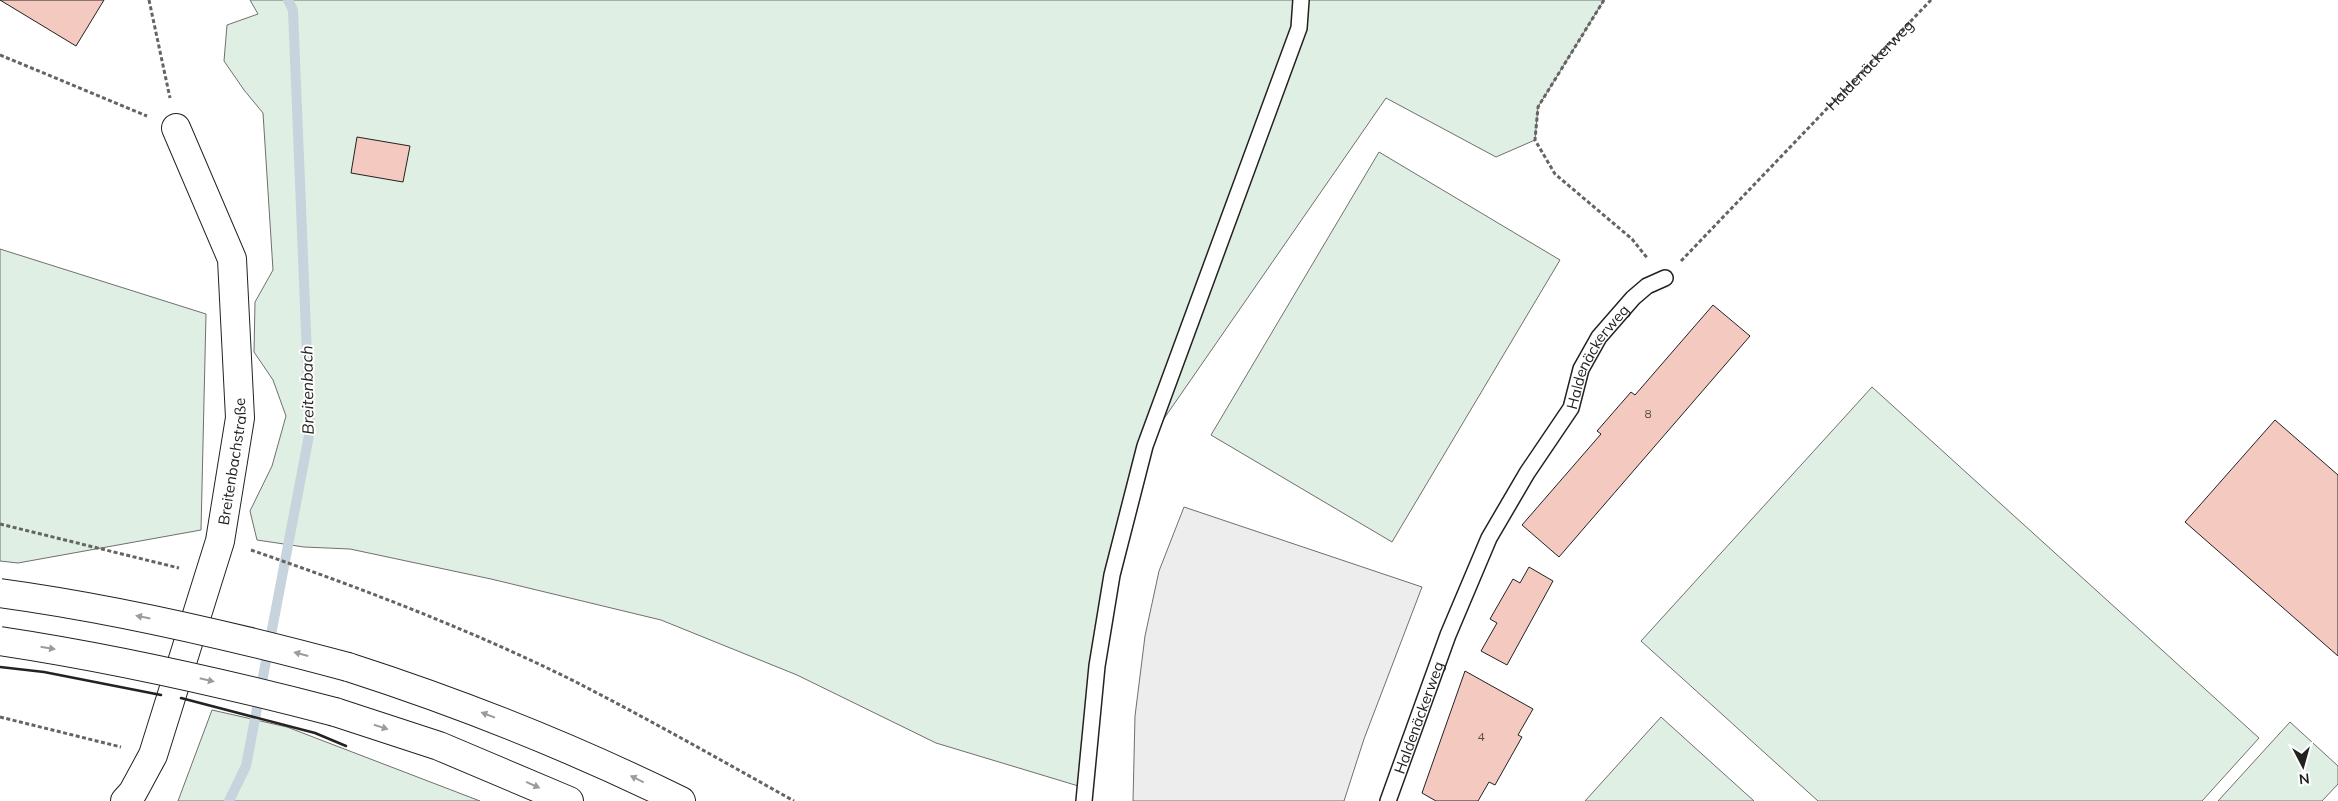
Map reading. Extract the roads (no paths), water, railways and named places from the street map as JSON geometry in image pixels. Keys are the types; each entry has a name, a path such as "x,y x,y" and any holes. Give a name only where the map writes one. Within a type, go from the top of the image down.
{"main road":[{"name":"Breitenbachstraße","path":"129,796 153,756 220,541 240,418 232,259 176,128"},
{"path":"0,593 100,608 180,624 348,667 451,701 525,729 608,765 681,801"},
{"path":"0,641 86,654 176,672 334,712 439,746 569,801"}],"lane":[{"path":"1084,801 1097,666 1112,575 1145,446 1300,28 1301,0"},
{"name":"Haldenäckerweg","path":"1388,801 1448,635 1489,538 1527,473 1571,408 1581,369 1599,337 1633,298 1647,286 1665,278"}],"waterway":[{"name":"Breitenbach","path":"229,801 246,766 310,430 293,10 288,0"}]}
